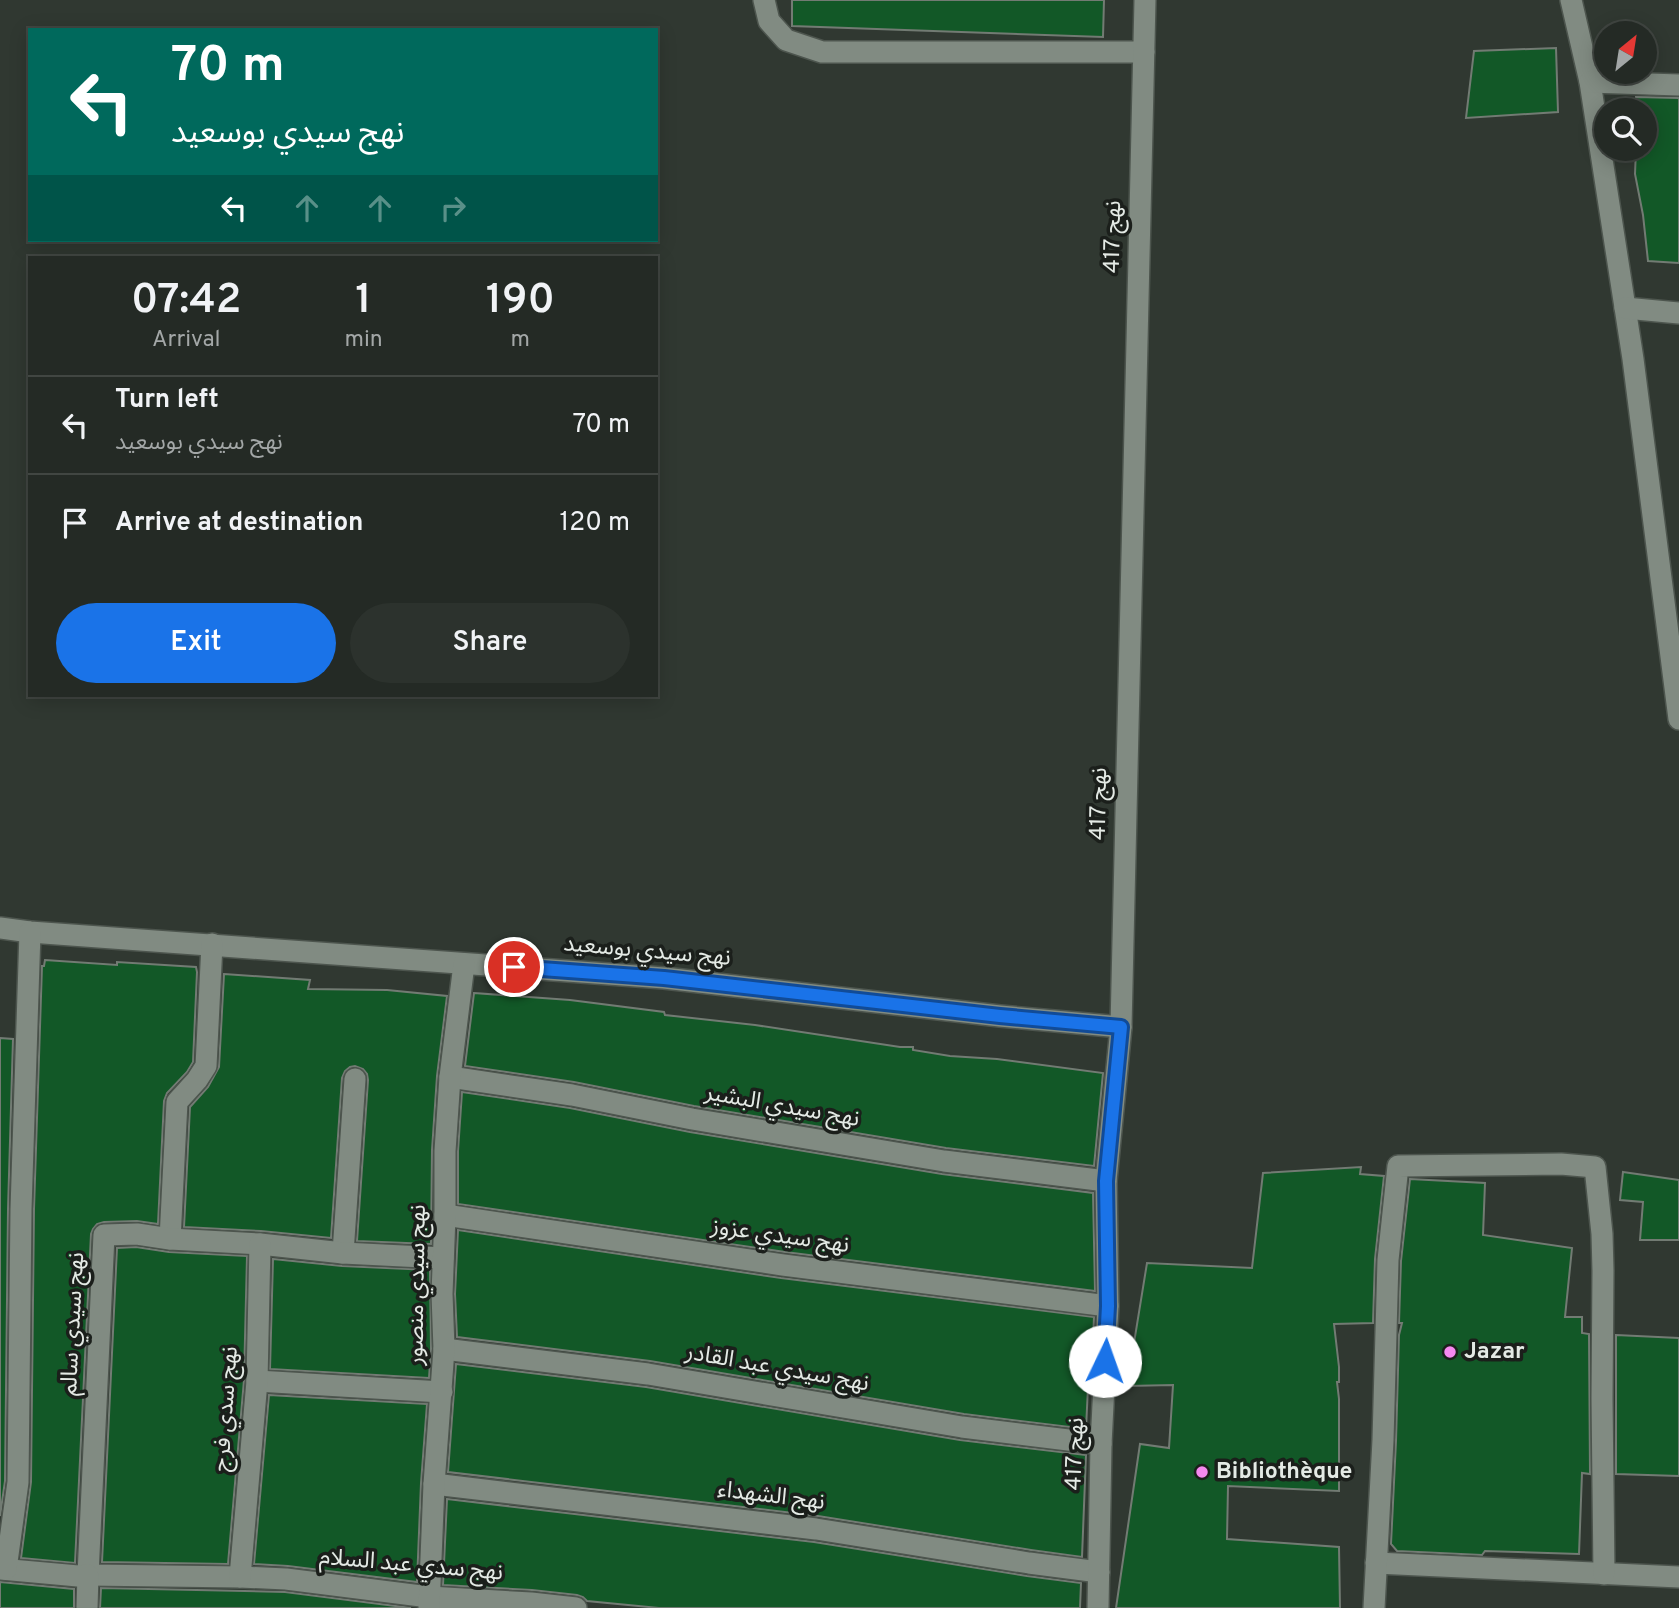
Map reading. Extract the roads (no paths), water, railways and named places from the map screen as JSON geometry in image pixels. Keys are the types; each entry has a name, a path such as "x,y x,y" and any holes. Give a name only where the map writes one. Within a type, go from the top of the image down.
{"street":[{"path":"764,0 769,22 786,40 822,52 1144,52"},
{"name":"نهج 417","path":"1098,1608 1101,1444 1108,1306 1106,1181 1121,1027 1145,0"},
{"path":"1571,0 1590,82 1670,574 1679,719"},
{"path":"1590,82 1679,85"},
{"path":"1625,308 1679,313"},
{"name":"نهج سيدي بوسعيد","path":"0,928 664,978 1121,1027"},
{"path":"3,1569 18,1482 20,1209 30,932"},
{"path":"212,944 206,1066 177,1102 170,1239 443,1258"},
{"name":"نهج سيدي منصور","path":"429,1602 444,1349 442,1294 445,1151 450,1077 464,964"},
{"name":"نهج سيدي البشير","path":"450,1077 572,1095 692,1119 944,1161 1106,1181"},
{"path":"343,1253 355,1079"},
{"path":"1374,1608 1383,1440 1388,1260 1398,1166 1561,1164 1595,1167 1602,1234 1604,1574"},
{"name":"نهج سيدي عزوز","path":"445,1215 783,1265 1108,1306"},
{"name":"نهج سيدي سالم","path":"88,1575 104,1235 137,1234 170,1239"},
{"name":"نهج سدي فرج","path":"240,1577 257,1381 260,1244"},
{"name":"نهج سيدي عبد القادر","path":"444,1349 648,1374 962,1427 1101,1444"},
{"path":"257,1381 442,1392"},
{"name":"نهج الشهداء","path":"434,1484 816,1529 1099,1572"},
{"path":"1376,1563 1679,1577"},
{"name":"نهج سدي عبد السلام","path":"3,1569 78,1576 286,1579 429,1602 531,1603 576,1608"},
{"path":"87,1608 88,1575"}],"place":[{"name":"Jazar","path":"1450,1352"},
{"name":"Bibliothèque","path":"1202,1472"}]}
